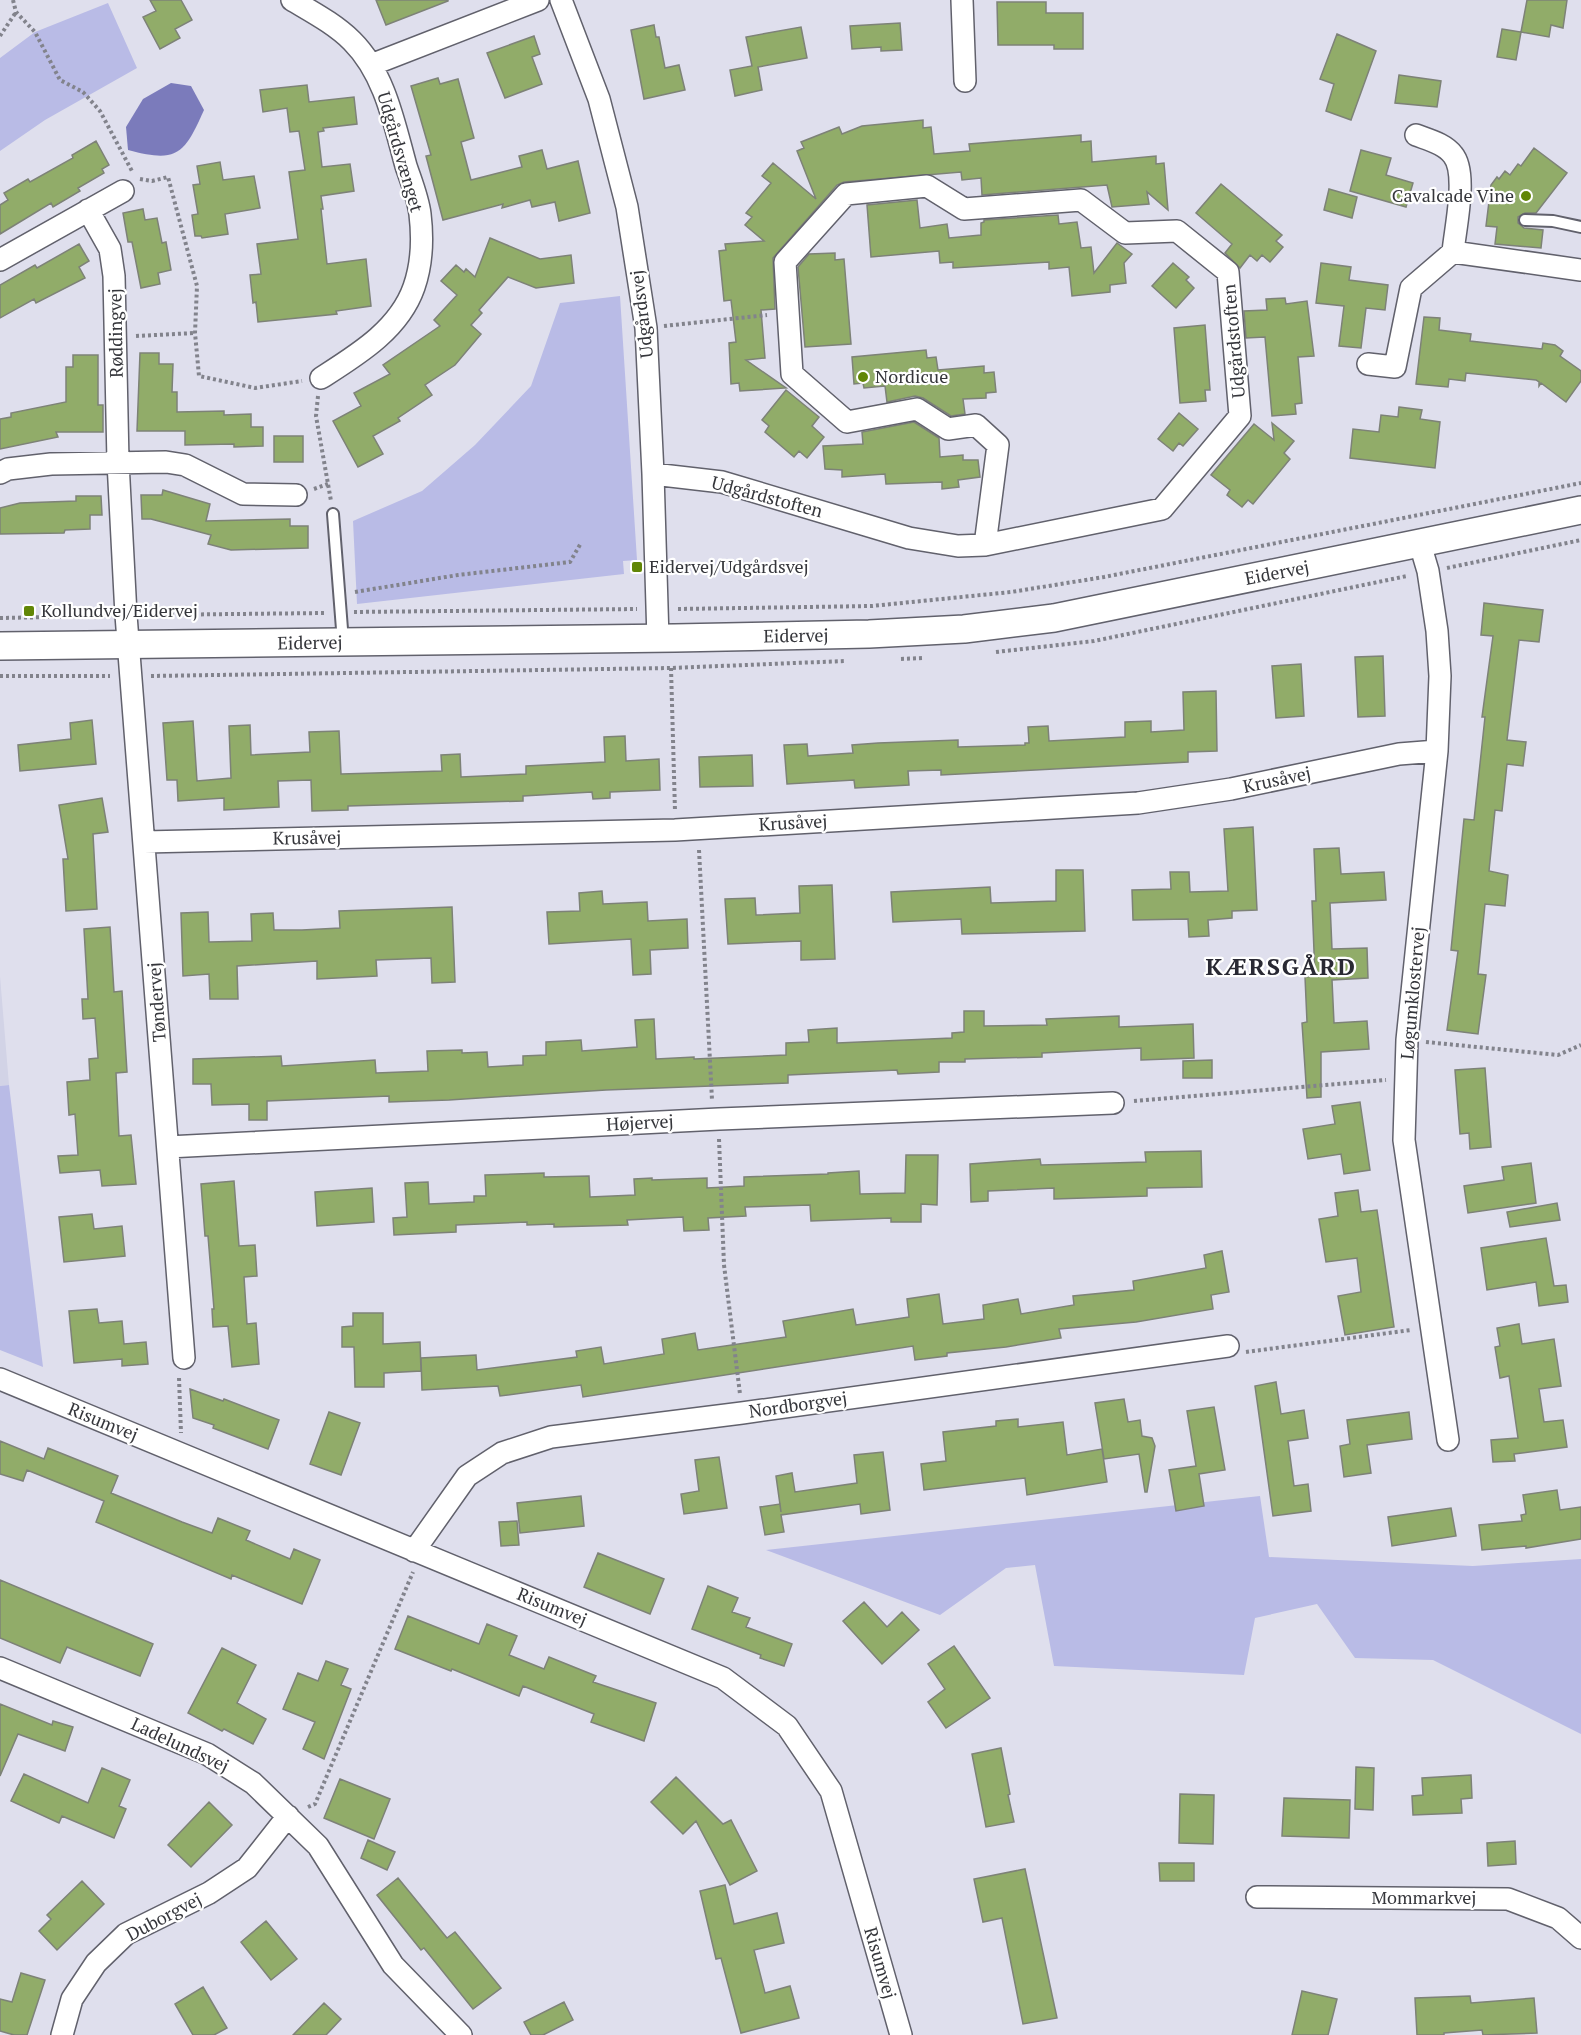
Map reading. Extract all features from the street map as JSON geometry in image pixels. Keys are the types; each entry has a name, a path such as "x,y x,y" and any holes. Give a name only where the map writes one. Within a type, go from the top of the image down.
{"street":[{"name":"Udgårdsvænget","path":"292,0 321,17 352,41 371,65 388,102 420,212 422,250 414,288 397,318 368,347 321,378"},
{"path":"371,65 538,0"},
{"name":"Udgårdsvej","path":"561,0 599,99 627,207 646,328 658,639"},
{"path":"962,0 965,81"},
{"path":"1368,364 1395,367 1411,288 1453,252 1461,175 1454,155 1439,144 1416,135"},
{"name":"Udgårdstoften","path":"653,474 722,482 909,538 958,546 985,545 1162,509 1240,416 1228,272 1177,231 1125,232 1082,200 964,208 927,186 846,194 785,262 792,374 847,422 916,409 948,429 976,425 998,445 985,545"},
{"path":"0,260 123,191"},
{"name":"Røddingvej","path":"88,210 110,249 114,276 118,462 129,646"},
{"path":"1453,252 1581,270"},
{"path":"0,473 8,469 51,464 166,462 185,465 243,494 296,495"},
{"name":"Eidervej","path":"0,646 658,639 869,634 964,629 1065,616 1581,510"},
{"name":"Løgumklostervej","path":"1420,544 1428,571 1437,631 1440,676 1437,752 1407,1040 1404,1140 1448,1440"},
{"name":"Tøndervej","path":"129,646 184,1359"},
{"name":"Krusåvej","path":"144,842 675,830 1137,803 1231,789 1400,754 1437,752"},
{"name":"Højervej","path":"168,1147 718,1119 1113,1103"},
{"name":"Nordborgvej","path":"414,1551 467,1476 502,1453 551,1437 1228,1346"},
{"name":"Risumvej","path":"0,1380 723,1678 787,1726 831,1791 901,2035"},
{"name":"Ladelundsvej","path":"0,1668 207,1754 254,1783 318,1846 393,1965 461,2035"},
{"name":"Duborgvej","path":"62,2035 72,1999 96,1963 126,1934 209,1893 247,1868 288,1816"},
{"name":"Mommarkvej","path":"1257,1897 1508,1899 1558,1918 1581,1938"}],"lane":[{"path":"1525,220 1553,221 1581,227"},
{"path":"333,514 343,643"}],"path":[{"path":"13,0 16,12 35,32 60,80 83,92 100,111 136,179 152,181 168,177 197,286 195,333 199,376 255,388 321,378 316,416 333,514"},
{"path":"0,36 16,12"},
{"path":"646,328 788,313"},
{"path":"116,336 195,333"},
{"path":"0,618 872,606 1011,592 1104,577 1581,483"},
{"path":"339,595 458,576 570,562 581,543"},
{"path":"671,668 675,830"},
{"path":"1407,1040 1558,1055 1581,1045"},
{"path":"1113,1103 1405,1078"},
{"path":"1228,1346 1245,1352 1431,1328"},
{"path":"182,1455 179,1373 184,1359"},
{"path":"288,1816 315,1804 413,1574 414,1551"}],"shaded area":[{"path":"108,3 137,68 45,120 0,151 0,58 35,32"},
{"path":"171,83 191,86 204,110 191,137 177,152 168,155 158,156 128,150 126,127 143,99"},
{"path":"620,296 637,560 623,561 624,574 357,604 353,521 422,491 475,445 531,386 560,303"},
{"path":"0,976 9,1085 0,1086"},
{"path":"9,1085 43,1367 0,1350 0,1086"},
{"path":"1260,1496 1269,1557 1473,1566 1581,1559 1581,1734 1433,1660 1355,1658 1317,1604 1255,1618 1244,1675 1054,1666 1035,1565 1006,1568 940,1615 766,1550"}],"building":[{"path":"150,0 181,0 192,20 175,29 180,38 160,49 143,17 156,11"},
{"path":"376,0 448,0 448,1 386,25"},
{"path":"1527,0 1567,0 1563,28 1551,25 1549,37 1521,32"},
{"path":"997,2 1046,2 1046,13 1083,13 1083,49 1054,49 1054,45 998,45"},
{"path":"900,23 902,50 881,51 881,47 852,49 850,26"},
{"path":"654,25 656,37 659,37 665,68 679,65 685,90 644,99 631,30"},
{"path":"801,27 807,58 758,67 762,90 735,96 730,70 752,66 746,37"},
{"path":"1502,29 1521,32 1516,60 1497,57"},
{"path":"1337,34 1376,51 1351,120 1326,111 1334,84 1320,79"},
{"path":"534,36 540,54 532,57 542,84 505,98 487,53"},
{"path":"1399,75 1441,81 1437,107 1395,103"},
{"path":"438,78 440,84 458,79 474,138 461,142 471,180 522,167 519,156 542,150 547,169 578,161 590,213 559,221 555,202 532,207 530,200 502,208 503,204 443,220 426,156 431,155 411,86"},
{"path":"307,85 309,102 354,97 357,124 323,128 324,131 318,132 322,167 350,164 354,191 321,196 323,209 321,209 327,264 366,259 371,306 336,311 337,314 258,322 250,275 261,274 257,244 298,239 289,172 305,170 299,131 290,132 287,108 263,112 260,90"},
{"path":"923,120 923,128 931,127 934,154 970,151 969,144 1081,135 1081,142 1091,141 1092,162 1156,156 1156,164 1164,163 1168,210 1147,192 1149,204 1112,207 1107,185 982,195 981,178 962,180 961,172 844,182 837,185 773,258 775,309 761,310 765,358 746,360 786,388 740,391 739,383 731,384 729,343 736,342 731,300 724,301 719,251 726,250 725,244 764,241 745,225 752,217 746,213 771,183 762,176 773,163 816,199 797,151 804,148 801,142 839,127 842,134 862,126"},
{"path":"96,141 109,165 102,169 104,173 78,188 80,191 53,207 51,203 0,234 0,205 8,200 4,193 28,179 30,182 73,158 72,155"},
{"path":"1534,148 1567,173 1536,213 1525,213 1518,217 1518,223 1524,228 1543,230 1541,248 1495,244 1497,227 1486,226 1491,185 1505,171 1510,175 1518,164 1521,166"},
{"path":"1361,150 1391,158 1386,175 1413,183 1406,207 1350,191"},
{"path":"220,162 223,180 254,176 260,208 225,214 228,234 202,238 195,236 192,215 198,214 193,185 200,184 197,166"},
{"path":"1221,184 1282,235 1276,241 1283,247 1270,262 1262,255 1257,261 1250,255 1240,268 1225,253 1232,244 1196,213"},
{"path":"1329,189 1357,197 1352,218 1324,210"},
{"path":"917,200 920,228 947,224 949,238 981,235 981,223 984,220 1058,215 1059,224 1077,222 1081,248 1091,247 1094,273 1117,243 1132,254 1124,263 1126,283 1110,285 1110,292 1072,296 1069,267 1049,269 1049,262 953,268 953,262 940,263 939,251 871,257 867,205"},
{"path":"143,209 145,220 157,218 162,243 166,242 171,270 158,273 160,284 141,288 132,242 128,242 123,213"},
{"path":"490,238 540,259 571,255 574,283 536,288 508,277 479,310 482,313 471,325 481,334 455,365 425,385 432,395 398,418 400,421 373,436 383,454 358,467 333,421 361,406 354,393 390,374 383,365 440,326 434,320 457,295 441,281 456,265 464,272 466,269 475,277"},
{"path":"79,244 89,261 79,267 85,278 36,303 34,299 0,318 0,285 35,265 37,268"},
{"path":"835,253 835,260 844,259 851,344 805,347 798,267 809,254"},
{"path":"1173,263 1189,277 1186,280 1194,288 1176,308 1152,286"},
{"path":"1321,263 1351,267 1349,280 1388,285 1385,310 1366,308 1361,348 1339,346 1344,306 1316,303"},
{"path":"1285,298 1286,304 1307,301 1314,356 1298,357 1302,403 1295,404 1296,414 1272,416 1265,337 1246,338 1244,311 1267,310 1266,299"},
{"path":"1424,317 1440,318 1439,330 1471,334 1470,341 1542,349 1543,343 1555,345 1563,351 1560,356 1581,371 1581,381 1566,402 1541,383 1539,386 1536,380 1466,373 1465,381 1449,379 1448,387 1416,384"},
{"path":"1205,325 1210,390 1205,390 1206,401 1180,403 1174,328"},
{"path":"926,350 927,358 936,357 938,370 984,366 984,373 994,372 996,392 986,393 986,398 963,399 965,414 951,416 923,398 915,396 887,402 885,386 864,388 863,383 854,384 852,357"},
{"path":"140,353 159,353 159,364 173,364 172,392 177,392 177,412 224,411 224,415 251,414 251,427 263,427 263,446 185,445 185,431 137,431"},
{"path":"73,355 98,355 98,405 103,405 103,432 56,432 58,437 0,449 0,419 11,417 11,413 66,402 66,367 73,367"},
{"path":"786,390 819,417 812,426 824,437 807,458 799,451 794,457 765,432 769,426 762,420"},
{"path":"1399,407 1422,410 1420,419 1440,422 1435,468 1350,458 1353,429 1379,432 1381,415 1398,417"},
{"path":"1179,413 1198,429 1183,446 1179,443 1173,451 1158,439"},
{"path":"914,422 939,438 940,457 963,455 963,460 978,460 980,477 958,480 959,487 942,489 942,482 886,484 885,474 842,477 842,470 825,469 823,446 863,444 862,432"},
{"path":"1272,423 1294,441 1284,453 1290,459 1253,504 1248,500 1242,507 1227,495 1230,490 1211,475 1254,424 1274,440"},
{"path":"274,436 303,436 303,462 274,462"},
{"path":"163,490 210,504 206,521 290,519 290,526 308,526 308,548 231,550 208,544 211,535 151,519 142,519 141,495 162,495"},
{"path":"76,496 101,496 102,515 90,515 90,529 65,530 64,533 0,534 0,508 20,503 76,501"},
{"path":"1484,603 1543,610 1539,642 1519,640 1507,740 1526,742 1523,766 1507,764 1502,811 1495,810 1489,871 1508,875 1505,906 1485,904 1478,974 1486,975 1478,1034 1447,1030 1458,951 1451,950 1464,819 1474,820 1485,717 1482,717 1493,636 1481,635"},
{"path":"1383,656 1385,716 1358,717 1355,657"},
{"path":"1301,664 1304,716 1276,718 1272,666"},
{"path":"1216,691 1217,751 1188,752 1188,762 941,775 941,770 908,771 909,785 855,788 854,780 787,784 784,745 807,744 808,756 853,753 852,745 878,743 958,740 958,747 1025,745 1029,743 1028,727 1048,726 1049,741 1125,737 1125,722 1151,721 1151,732 1184,730 1183,692"},
{"path":"92,720 96,764 20,771 18,745 71,739 70,723"},
{"path":"193,721 197,781 231,778 229,726 250,725 251,755 310,752 309,732 339,731 341,774 442,771 441,755 460,754 461,777 526,774 526,766 605,762 604,737 625,736 626,761 659,759 660,790 610,792 610,798 593,799 592,792 523,796 523,801 348,806 348,810 312,811 311,780 278,781 279,807 224,810 224,798 178,801 177,780 167,780 163,723"},
{"path":"752,755 753,786 700,787 699,757"},
{"path":"102,798 108,832 93,834 97,909 66,911 63,859 68,859 59,805"},
{"path":"1253,827 1257,910 1232,911 1232,918 1208,920 1209,936 1189,937 1188,919 1133,920 1132,890 1171,889 1170,872 1189,872 1190,892 1228,891 1224,829"},
{"path":"1339,848 1341,874 1384,872 1386,900 1330,903 1332,949 1367,948 1368,978 1332,980 1334,1023 1367,1021 1369,1049 1321,1052 1321,1097 1307,1098 1302,1023 1307,1022 1305,977 1315,976 1312,901 1316,901 1314,849"},
{"path":"1056,870 1083,870 1085,931 962,934 961,919 893,922 891,892 990,887 991,903 1056,901"},
{"path":"832,885 835,959 801,960 801,941 728,944 725,899 755,898 756,915 800,913 799,886"},
{"path":"602,891 603,904 647,902 648,921 687,919 688,948 650,950 651,974 633,975 631,939 549,944 547,912 580,911 579,893"},
{"path":"452,907 455,982 432,983 431,958 376,960 377,976 317,979 317,961 237,966 238,999 210,999 209,974 183,976 181,913 208,912 209,942 252,941 251,914 273,913 274,930 302,930 340,928 339,911"},
{"path":"110,927 114,992 122,991 127,1072 116,1073 119,1136 131,1135 136,1184 102,1186 100,1170 60,1173 58,1156 78,1155 75,1114 69,1115 67,1082 90,1080 89,1059 98,1058 95,1018 83,1019 82,999 88,999 84,929"},
{"path":"964,1011 984,1011 984,1026 1047,1025 1046,1019 1119,1016 1119,1027 1193,1024 1194,1058 1141,1060 1141,1048 1042,1053 1042,1057 939,1062 939,1072 898,1074 897,1070 788,1075 788,1083 606,1090 449,1100 389,1102 389,1096 267,1101 267,1120 249,1120 249,1104 212,1105 211,1084 193,1084 193,1059 281,1056 282,1066 375,1060 376,1073 428,1071 427,1051 462,1050 462,1053 487,1052 488,1067 523,1065 523,1056 546,1055 546,1042 581,1040 582,1051 637,1047 635,1020 654,1019 656,1059 786,1055 786,1043 809,1042 808,1030 837,1028 837,1043 952,1038 952,1033 964,1032"},
{"path":"1212,1060 1212,1078 1183,1078 1183,1061"},
{"path":"1485,1068 1491,1147 1470,1149 1469,1133 1460,1134 1455,1070"},
{"path":"1360,1102 1370,1170 1344,1174 1341,1154 1308,1159 1303,1129 1335,1124 1332,1106"},
{"path":"1201,1151 1202,1187 1147,1188 1147,1196 1054,1199 1054,1188 988,1191 988,1201 971,1202 970,1164 1040,1159 1041,1165 1146,1162 1145,1152"},
{"path":"906,1155 938,1155 937,1205 921,1204 921,1222 891,1222 891,1218 811,1221 810,1205 745,1207 746,1216 708,1218 709,1230 684,1231 683,1217 627,1220 628,1225 554,1227 554,1224 527,1225 527,1222 456,1225 456,1232 394,1235 393,1218 407,1217 405,1183 428,1182 429,1204 474,1202 474,1196 486,1196 485,1175 544,1173 544,1177 589,1176 590,1197 635,1195 634,1179 707,1178 707,1188 744,1186 744,1177 859,1171 860,1194 905,1193"},
{"path":"1531,1163 1536,1203 1468,1213 1464,1186 1504,1180 1502,1167"},
{"path":"234,1181 239,1246 255,1245 257,1276 244,1277 247,1324 256,1323 259,1364 232,1367 228,1326 213,1327 212,1309 214,1309 208,1236 205,1236 201,1184"},
{"path":"372,1188 374,1222 317,1226 315,1192"},
{"path":"1358,1190 1361,1212 1377,1210 1394,1327 1345,1335 1338,1296 1361,1292 1357,1258 1326,1262 1319,1219 1338,1216 1335,1193"},
{"path":"1557,1203 1560,1220 1510,1227 1507,1212"},
{"path":"92,1214 94,1229 122,1226 125,1256 64,1262 59,1217"},
{"path":"1546,1238 1554,1286 1566,1285 1568,1302 1539,1306 1536,1282 1487,1290 1481,1248"},
{"path":"1222,1251 1229,1292 1211,1295 1213,1309 1136,1322 1059,1329 1061,1338 947,1353 947,1356 915,1360 913,1346 583,1397 581,1385 500,1396 498,1386 422,1390 421,1358 476,1355 477,1370 577,1357 576,1351 601,1347 604,1364 664,1354 662,1339 695,1333 698,1350 786,1337 783,1321 853,1309 856,1325 909,1317 907,1299 939,1294 943,1324 984,1319 983,1305 1018,1299 1021,1314 1074,1305 1073,1296 1134,1290 1133,1281 1206,1268 1204,1255"},
{"path":"97,1309 99,1323 122,1321 124,1344 146,1342 148,1364 122,1366 122,1359 74,1363 69,1311"},
{"path":"353,1313 383,1313 383,1344 420,1342 421,1371 384,1373 384,1387 355,1387 354,1347 342,1347 342,1327 353,1326"},
{"path":"1519,1324 1522,1344 1554,1339 1561,1386 1539,1389 1544,1422 1563,1420 1567,1447 1514,1454 1515,1461 1493,1462 1491,1440 1518,1438 1509,1376 1500,1378 1495,1347 1500,1346 1497,1328"},
{"path":"1276,1382 1281,1414 1304,1410 1308,1438 1288,1441 1294,1486 1308,1484 1311,1511 1273,1516 1255,1386"},
{"path":"190,1389 279,1420 268,1449 193,1418"},
{"path":"1124,1399 1128,1422 1140,1420 1142,1436 1152,1438 1155,1446 1147,1492 1145,1492 1139,1454 1104,1459 1095,1403"},
{"path":"1214,1407 1225,1470 1199,1474 1204,1506 1176,1511 1169,1470 1196,1466 1187,1411"},
{"path":"329,1412 360,1423 341,1475 310,1464"},
{"path":"1409,1412 1412,1439 1367,1445 1371,1473 1344,1477 1340,1446 1350,1444 1347,1420"},
{"path":"1018,1419 1018,1427 1063,1422 1067,1455 1102,1449 1107,1482 1027,1495 1025,1478 924,1490 921,1464 946,1461 943,1432 996,1426 996,1421"},
{"path":"0,1441 44,1459 48,1448 118,1476 111,1493 182,1522 212,1533 218,1518 250,1531 246,1540 290,1559 294,1549 320,1560 302,1604 232,1575 231,1579 96,1522 104,1501 27,1470 23,1481 0,1474"},
{"path":"883,1452 890,1510 861,1514 860,1504 781,1515 784,1532 765,1535 760,1507 780,1504 776,1476 792,1473 795,1492 857,1483 854,1455"},
{"path":"719,1457 727,1508 684,1514 681,1494 699,1491 695,1460"},
{"path":"1557,1490 1560,1510 1581,1507 1581,1539 1526,1548 1526,1546 1482,1550 1479,1525 1522,1521 1521,1515 1526,1514 1523,1495"},
{"path":"581,1496 584,1526 520,1533 517,1503"},
{"path":"1451,1508 1456,1536 1392,1546 1388,1517"},
{"path":"517,1521 519,1545 501,1546 499,1522"},
{"path":"598,1553 664,1579 650,1614 584,1587"},
{"path":"0,1580 153,1644 140,1676 67,1647 60,1663 0,1638"},
{"path":"708,1586 738,1598 732,1612 750,1618 746,1627 792,1644 784,1666 692,1629"},
{"path":"864,1602 887,1627 902,1612 919,1630 882,1664 843,1621"},
{"path":"408,1616 479,1644 487,1624 517,1636 509,1655 544,1669 549,1657 596,1676 593,1682 656,1703 644,1741 591,1722 594,1714 523,1686 519,1696 395,1649"},
{"path":"954,1646 990,1698 946,1728 928,1702 945,1689 928,1664"},
{"path":"222,1648 256,1665 237,1703 266,1719 253,1744 188,1713"},
{"path":"326,1661 348,1669 341,1685 351,1689 324,1759 303,1749 315,1722 283,1709 298,1673 318,1681"},
{"path":"0,1704 52,1725 53,1721 73,1727 65,1751 18,1734 0,1776"},
{"path":"1001,1748 1014,1822 986,1827 972,1754"},
{"path":"1356,1767 1374,1768 1373,1810 1355,1809"},
{"path":"102,1768 130,1780 119,1806 126,1809 114,1838 62,1816 59,1823 11,1801 24,1774 88,1803"},
{"path":"1471,1775 1472,1798 1461,1799 1462,1813 1413,1815 1412,1796 1423,1795 1422,1778"},
{"path":"676,1777 723,1824 731,1820 757,1871 730,1885 696,1821 683,1834 651,1802"},
{"path":"340,1779 390,1799 374,1839 324,1818"},
{"path":"1180,1794 1214,1795 1213,1844 1179,1843"},
{"path":"1284,1798 1350,1800 1349,1838 1282,1836"},
{"path":"209,1802 232,1825 191,1867 168,1845"},
{"path":"368,1840 395,1852 387,1870 361,1858"},
{"path":"1515,1841 1516,1864 1488,1866 1487,1843"},
{"path":"1159,1863 1194,1863 1194,1881 1160,1881"},
{"path":"1025,1869 1057,2018 1023,2024 1002,1918 983,1922 974,1879"},
{"path":"398,1878 447,1938 455,1932 501,1988 473,2009 424,1948 421,1950 377,1895"},
{"path":"82,1881 104,1904 57,1950 39,1931 51,1919 47,1915"},
{"path":"725,1885 734,1924 777,1913 784,1943 754,1950 765,1993 790,1986 799,2018 741,2033 721,1958 716,1959 700,1891"},
{"path":"266,1921 297,1959 271,1980 241,1942"},
{"path":"21,1973 45,1980 27,2035 14,2035 0,2031 0,1999 12,2002"},
{"path":"203,1987 227,2028 214,2035 193,2035 175,2004"},
{"path":"1302,1991 1337,1999 1328,2035 1292,2035"},
{"path":"1470,1996 1471,2003 1534,1998 1537,2033 1483,2035 1482,2030 1444,2033 1444,2035 1417,2035 1415,1998"},
{"path":"564,2002 573,2020 543,2035 531,2035 524,2022"},
{"path":"324,2003 341,2019 326,2035 293,2035"}],"place":[{"name":"Cavalcade Vine","path":"1526,196"},
{"name":"Nordicue","path":"863,377"},
{"name":"Eidervej/Udgårdsvej","path":"637,567"},
{"name":"Kollundvej/Eidervej","path":"29,611"}],"district":[{"name":"KÆRSGÅRD","path":"1281,967"}]}
